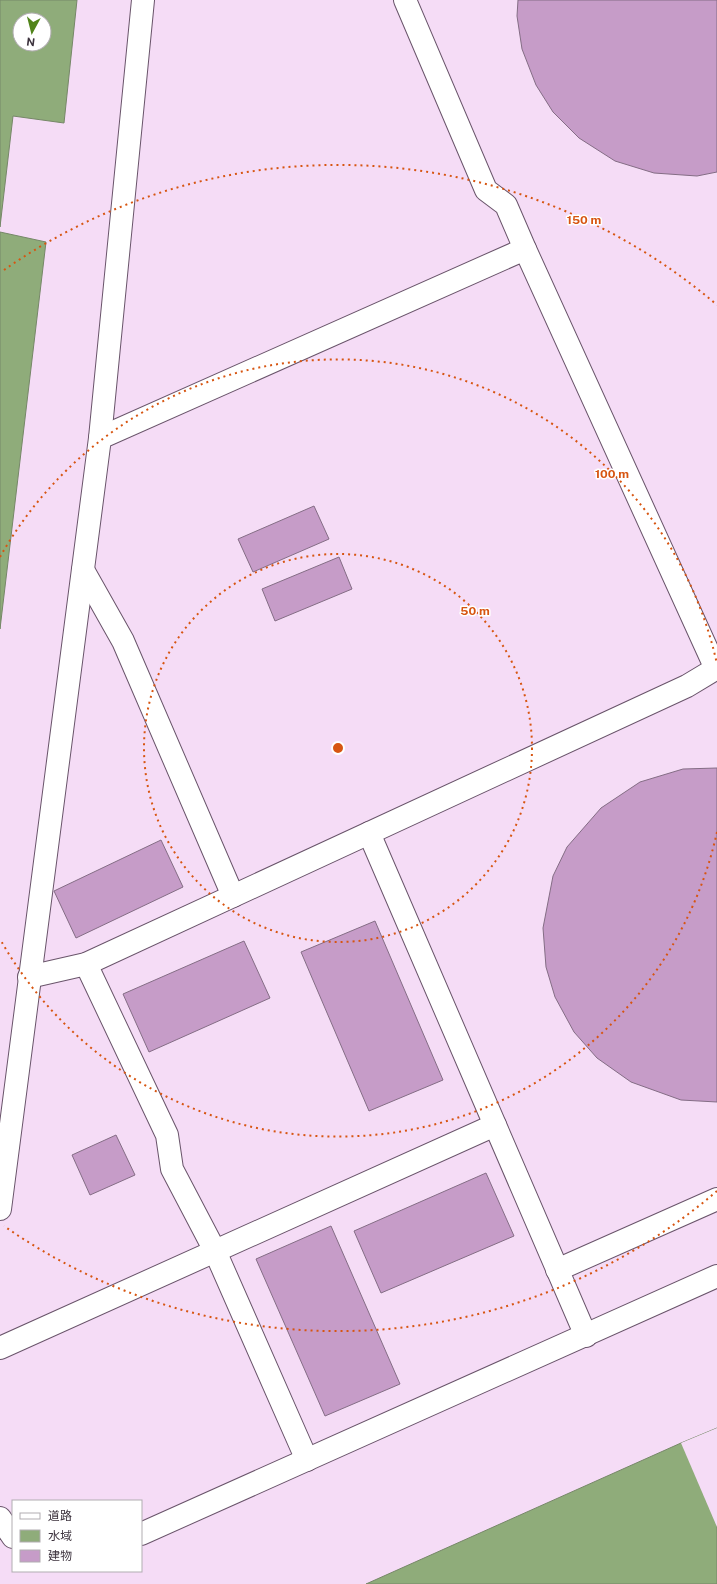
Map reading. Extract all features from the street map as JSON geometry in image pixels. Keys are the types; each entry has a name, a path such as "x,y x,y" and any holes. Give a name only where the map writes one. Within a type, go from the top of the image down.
{"lane":[{"path":"0,1209 100,438 143,0"},
{"path":"29,977 86,964 687,686 716,668 506,205 486,190 406,0"},
{"path":"100,438 526,249"},
{"path":"82,570 123,641 233,896"},
{"path":"369,833 586,1336"},
{"path":"86,964 166,1135 172,1169 215,1251 307,1460"},
{"path":"0,1348 495,1125"},
{"path":"557,1270 717,1199"},
{"path":"142,1534 586,1336 717,1276"},
{"path":"0,1518 12,1536"}],"water":[{"path":"0,0 77,0 64,123 13,116 0,227"},
{"path":"0,232 46,242 0,629"},
{"path":"717,1428 717,1584 366,1584 681,1443"}],"pier":[{"path":"717,1428 717,1527 681,1443"}],"building":[{"path":"518,0 717,0 717,172 697,176 654,173 615,161 579,138 553,112 536,85 522,49 517,16"},
{"path":"314,506 329,539 253,572 238,539"},
{"path":"339,557 352,589 275,621 262,589"},
{"path":"717,768 717,1102 681,1100 631,1082 597,1058 574,1032 555,997 546,967 543,928 553,876 567,847 601,808 640,782 683,769"},
{"path":"161,840 183,887 76,938 54,891"},
{"path":"375,921 443,1080 369,1111 301,952"},
{"path":"244,941 270,998 149,1052 123,994"},
{"path":"116,1135 135,1175 90,1195 72,1155"},
{"path":"486,1173 514,1236 381,1293 354,1231"},
{"path":"331,1226 400,1384 325,1416 256,1259"}]}
